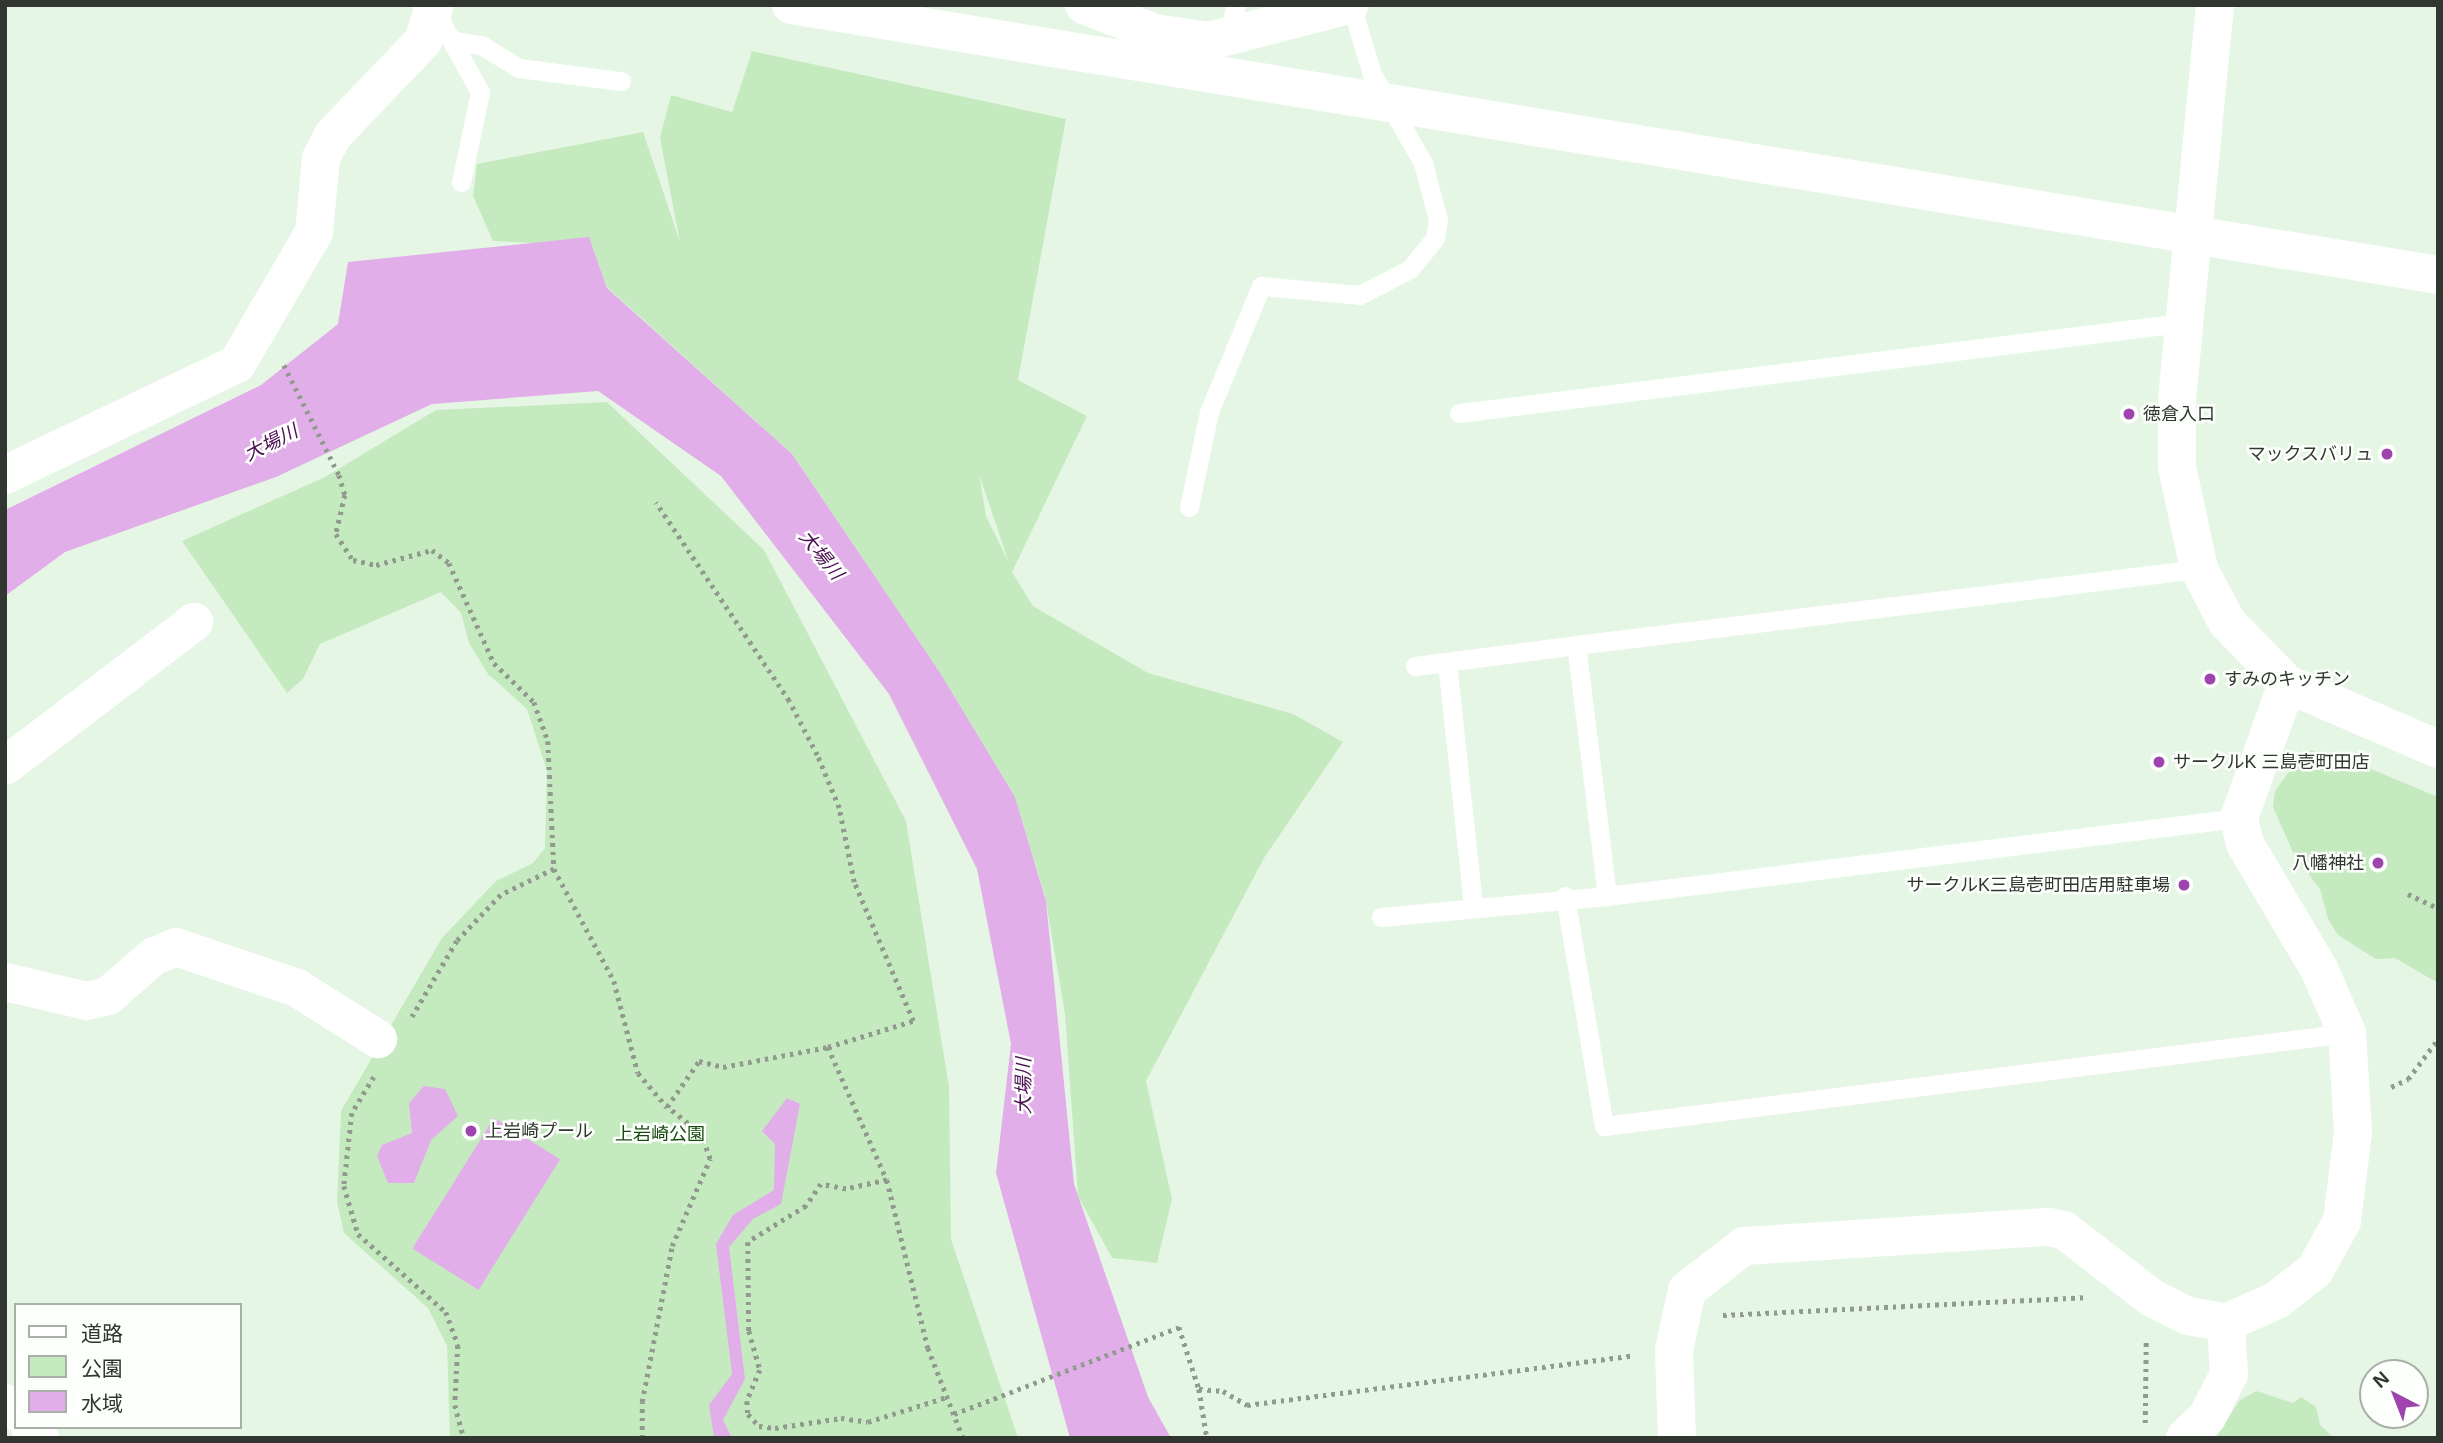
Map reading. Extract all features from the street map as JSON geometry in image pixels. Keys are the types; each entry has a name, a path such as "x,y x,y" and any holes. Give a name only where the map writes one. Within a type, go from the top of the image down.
{"street":[{"path":"791,5 2438,275"},
{"path":"1084,5 1179,39 1231,22 1350,5"},
{"path":"2215,5 2196,235 2182,323 2177,467 2199,569 2227,622 2287,684 2438,749"},
{"path":"5,475 237,364 314,232 321,158 333,135 423,41 434,6"},
{"path":"5,766 194,622"},
{"path":"1677,1438 1677,1334 1697,1279 1744,1246 2048,1227 2064,1230 2152,1298 2188,1316 2226,1323 2298,1286 2336,1243 2354,1089 2347,1033 2319,969 2245,844 2239,818 2287,684"},
{"path":"5,982 87,1001 108,996 154,956 176,947 297,988 388,1045"},
{"path":"2185,1438 2207,1417 2230,1374 2226,1323"}],"lane":[{"path":"1189,507 1209,412 1261,286 1359,295 1383,286 1429,251 1438,220 1432,189 1372,74 1350,5"},
{"path":"434,6 480,92 461,182"},
{"path":"455,41 481,45 519,68 621,81"},
{"path":"1459,413 2182,323"},
{"path":"1415,666 2199,569"},
{"path":"1576,645 1607,896"},
{"path":"1447,662 1473,906"},
{"path":"1381,917 1565,895 1607,896 2239,818"},
{"path":"1565,895 1604,1126 2347,1033"}],"path":[{"path":"282,361 339,475 345,495 336,534 353,560 376,565 432,550 449,563 494,663 534,702 548,741 554,869 614,981 638,1073 667,1107 701,1135 710,1159 672,1246 642,1402 642,1438"},
{"path":"656,503 789,701 817,755 839,808 854,882 914,1021 828,1047 723,1067 699,1061 667,1107"},
{"path":"464,1438 455,1405 458,1345 446,1312 358,1234 344,1186 352,1113 388,1045 457,941 502,895 554,869"},
{"path":"2408,894 2438,908"},
{"path":"2354,1089 2377,1094 2409,1079 2438,1039"},
{"path":"828,1047 887,1180 910,1282 963,1438"},
{"path":"887,1180 846,1189 821,1184 806,1206 748,1242 750,1331 760,1370 747,1401 748,1414 759,1426 775,1428 841,1418 868,1422 947,1396"},
{"path":"1199,1389 1223,1391 1247,1405 1677,1334 2096,1297"},
{"path":"2146,1337 2180,1325 2188,1316"},
{"path":"954,1414 1179,1327 1199,1389 1207,1438"},
{"path":"2139,1328 2146,1337 2142,1438"}],"green space":[{"path":"752,51 1066,119 1018,380 1087,416 1012,572 1033,606 1148,673 1293,714 1343,742 1264,858 1146,1081 1172,1199 1157,1263 1112,1258 1078,1196 1065,1014 1045,896 1015,797 939,671 792,454 607,287 592,246 493,241 473,196 477,164 643,132 680,242 660,138 671,95 732,112","holes":["979,474 1009,563 986,516"]},
{"name":"上岩崎公園","path":"607,402 764,550 906,821 949,1087 951,1239 1018,1438 450,1438 447,1346 428,1308 344,1233 337,1202 341,1111 442,938 496,881 533,863 545,848 547,771 527,709 488,674 469,643 461,613 441,592 320,644 303,679 287,693 182,541 325,477 436,410"},
{"path":"2305,750 2330,752 2438,797 2438,983 2395,958 2376,959 2338,935 2328,919 2320,889 2295,857 2273,807 2275,791"},
{"path":"2256,1391 2293,1403 2301,1397 2316,1407 2320,1425 2334,1438 2216,1438 2239,1401"}],"water":[{"name":"大場川","path":"589,237 607,288 792,454 939,671 1015,797 1046,901 1074,1184 1148,1397 1171,1438 1070,1438 996,1173 1011,1044 977,869 889,694 721,476 598,391 432,404 276,477 65,552 5,596 5,510 261,385 338,324 348,262"},
{"path":"424,1086 445,1089 458,1116 431,1140 414,1183 388,1183 377,1156 382,1145 412,1133 409,1103"},
{"path":"787,1098 800,1104 781,1204 753,1219 729,1247 745,1379 723,1420 732,1438 714,1438 709,1405 732,1374 716,1244 733,1215 774,1190 775,1144 762,1131"},
{"path":"494,1118 560,1159 479,1290 412,1249"}],"place":[{"name":"徳倉入口","path":"2129,414"},
{"name":"マックスバリュ","path":"2387,454"},
{"name":"すみのキッチン","path":"2210,679"},
{"name":"サークルK 三島壱町田店","path":"2159,762"},
{"name":"八幡神社","path":"2378,863"},
{"name":"サークルK三島壱町田店用駐車場","path":"2184,885"},
{"name":"上岩崎プール","path":"471,1131"}]}
